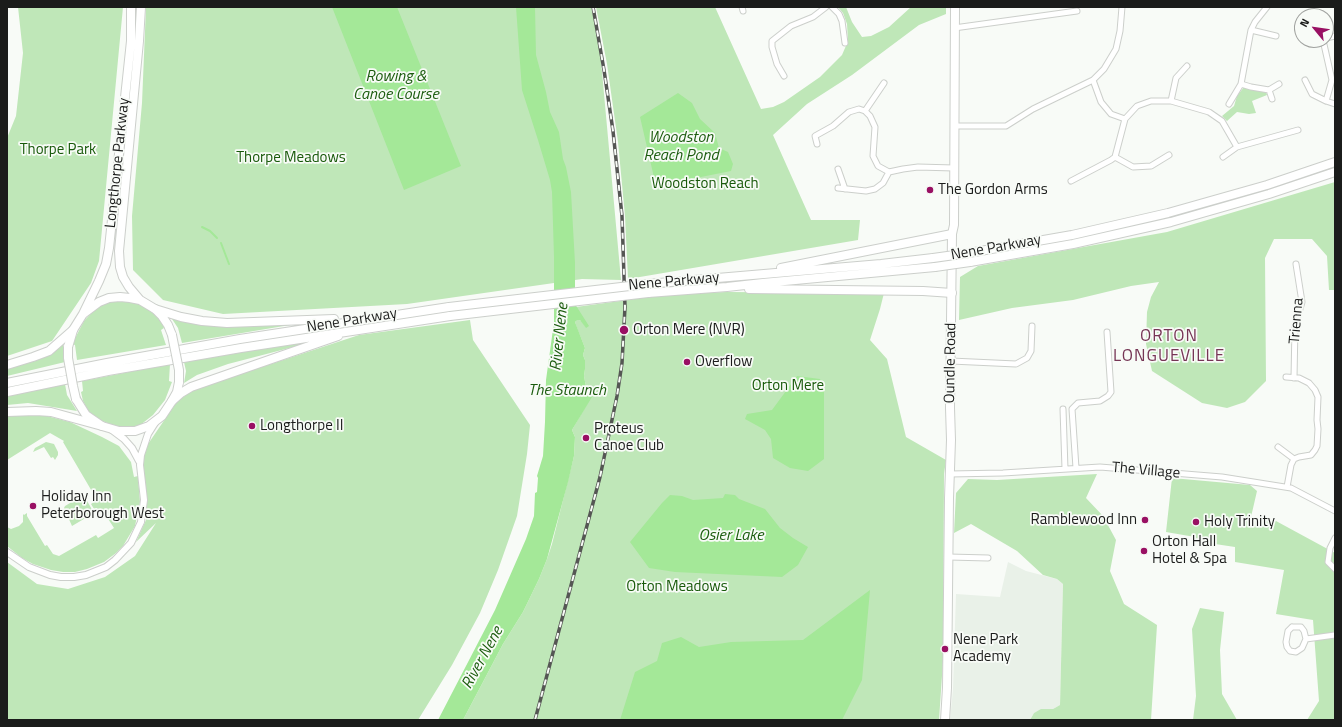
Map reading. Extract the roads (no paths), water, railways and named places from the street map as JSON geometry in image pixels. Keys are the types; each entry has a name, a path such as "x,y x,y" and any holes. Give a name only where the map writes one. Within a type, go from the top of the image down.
{"main road":[{"name":"Longthorpe Parkway","path":"83,314 106,264 109,248 131,41 132,7"},
{"name":"Longthorpe Parkway","path":"140,7 139,41 119,251 120,267 123,277 140,300"},
{"name":"Oundle Road","path":"945,720 947,688 949,557 952,234 954,225 955,7"},
{"name":"Nene Parkway","path":"7,383 240,339 449,306 647,284 881,264 969,253 1072,235 1168,213 1267,185 1335,162"},
{"name":"Nene Parkway","path":"7,392 116,370 241,348 450,316 648,293 727,287 934,267 970,262 1073,244 1171,222 1270,194 1335,172"},
{"path":"729,277 810,263 952,234"},
{"path":"727,287 745,289 923,291 952,293"},
{"path":"102,426 86,415 76,398 68,358 68,347 73,330 83,314 99,302 110,298 130,298 140,300 155,309 181,317 227,323 363,319"},
{"path":"7,412 51,412 119,432 135,431 156,422 172,402 177,392 179,370 172,335 168,325 155,309"},
{"path":"172,402 181,393 191,387 245,367 360,329"},
{"path":"7,365 49,351 73,330"}],"street":[{"path":"784,76 777,64 772,47 772,41 791,26 813,17 826,7"},
{"path":"832,7 839,14 842,21 845,42"},
{"path":"954,126 1006,126 1033,109 1093,80 1104,69 1116,49 1120,31 1122,7"},
{"path":"1229,104 1241,84 1251,30 1255,22 1267,7"},
{"path":"954,28 1077,11"},
{"path":"1251,30 1276,36"},
{"path":"1325,48 1332,80 1326,101"},
{"path":"1171,101 1176,78 1187,66"},
{"path":"1093,80 1101,102 1111,114 1125,119"},
{"path":"1305,80 1312,94 1335,104"},
{"path":"865,111 884,83"},
{"path":"1241,84 1269,90 1279,84"},
{"path":"1269,90 1272,99"},
{"path":"1070,181 1115,157 1125,119 1137,106 1151,101 1171,101 1209,112 1222,121 1237,147"},
{"path":"816,144 815,136 832,126 849,112 859,109 865,111 870,116 875,127 872,156 878,166 889,172 918,167 954,168"},
{"path":"1223,157 1237,147 1298,130"},
{"path":"1115,157 1133,167 1151,166 1169,155"},
{"path":"838,170 845,189"},
{"path":"838,188 866,191 875,189 883,183 889,172"},
{"name":"Trienna","path":"1294,378 1295,326 1302,302 1296,264"},
{"path":"951,361 1016,364 1027,358 1031,351 1032,326"},
{"path":"1076,468 1072,409 1078,403 1100,401 1110,392 1107,332"},
{"path":"1286,378 1299,378 1309,383 1315,390 1318,397 1317,446 1310,455 1294,459 1291,465 1286,487"},
{"path":"1063,409 1065,469"},
{"path":"140,465 144,444 148,434 156,422"},
{"path":"7,552 29,567 40,572 61,577 74,577 86,575 106,567 131,543 141,522 144,500 140,465 132,448 124,439 112,430"},
{"path":"1278,447 1294,459"},
{"name":"The Village","path":"950,474 1002,473 1100,467 1222,477 1286,487 1297,491 1335,511"},
{"path":"1335,538 1330,548 1328,562 1335,569"},
{"path":"949,557 988,558"},
{"path":"1292,627 1301,628 1304,631 1306,638 1302,648 1299,651 1296,652 1290,650 1287,647 1286,636 1292,627"},
{"path":"1306,638 1335,635"}],"water":[{"name":"Rowing & Canoe Course","path":"332,7 397,7 461,166 404,190"},
{"path":"516,7 535,7 536,55 550,112 559,132 563,159 571,192 575,263 575,304 589,326 586,328 580,320 575,322 585,348 583,355 585,360 584,376 586,387 591,390 592,397 572,430 575,437 574,456 547,559 539,579 523,612 503,644 463,720 438,720 495,610 526,539 534,516 537,476 543,456 546,380 554,322 552,192 550,180 522,90"},
{"name":"Woodston Reach Pond","path":"678,93 692,103 700,119 715,133 719,148 728,152 733,164 731,171 656,186 640,117"},
{"name":"Orton Mere","path":"797,376 820,379 824,389 824,459 808,471 790,468 773,458 771,439 765,430 745,419 747,414 772,410"},
{"name":"Osier Lake","path":"725,494 735,495 739,499 765,509 780,528 808,547 798,565 782,577 675,572 649,568 630,542 670,495 682,496 693,500 723,498"},
{"path":"870,590 862,680 842,720 620,720 635,672 657,661 662,643 681,637 699,647 731,642 803,640"}],"waterway":[{"path":"202,227 210,231 217,238"},
{"path":"221,243 229,264"}],"railway":[{"path":"535,720 600,477 617,396 622,363 625,307 622,216 613,131 593,7"}],"place":[{"name":"The Gordon Arms","path":"930,190"},
{"name":"Orton Mere (NVR)","path":"624,330"},
{"name":"Overflow","path":"687,362"},
{"name":"Longthorpe II","path":"252,426"},
{"name":"Proteus Canoe Club","path":"586,438"},
{"name":"Holiday Inn Peterborough West","path":"33,506"},
{"name":"Ramblewood Inn","path":"1145,520"},
{"name":"Holy Trinity","path":"1196,522"},
{"name":"Orton Hall Hotel & Spa","path":"1144,551"},
{"name":"Nene Park Academy","path":"945,649"}],"district":[{"name":"ORTON LONGUEVILLE","path":"1169,347"}],"park label":[{"name":"Thorpe Park","path":"58,150"},
{"name":"Thorpe Meadows","path":"291,158"},
{"name":"Woodston Reach","path":"705,184"},
{"name":"Orton Meadows","path":"677,587"}],"water label":[{"name":"River Nene","path":"560,337"},
{"name":"The Staunch","path":"567,391"},
{"name":"River Nene","path":"483,658"}]}
